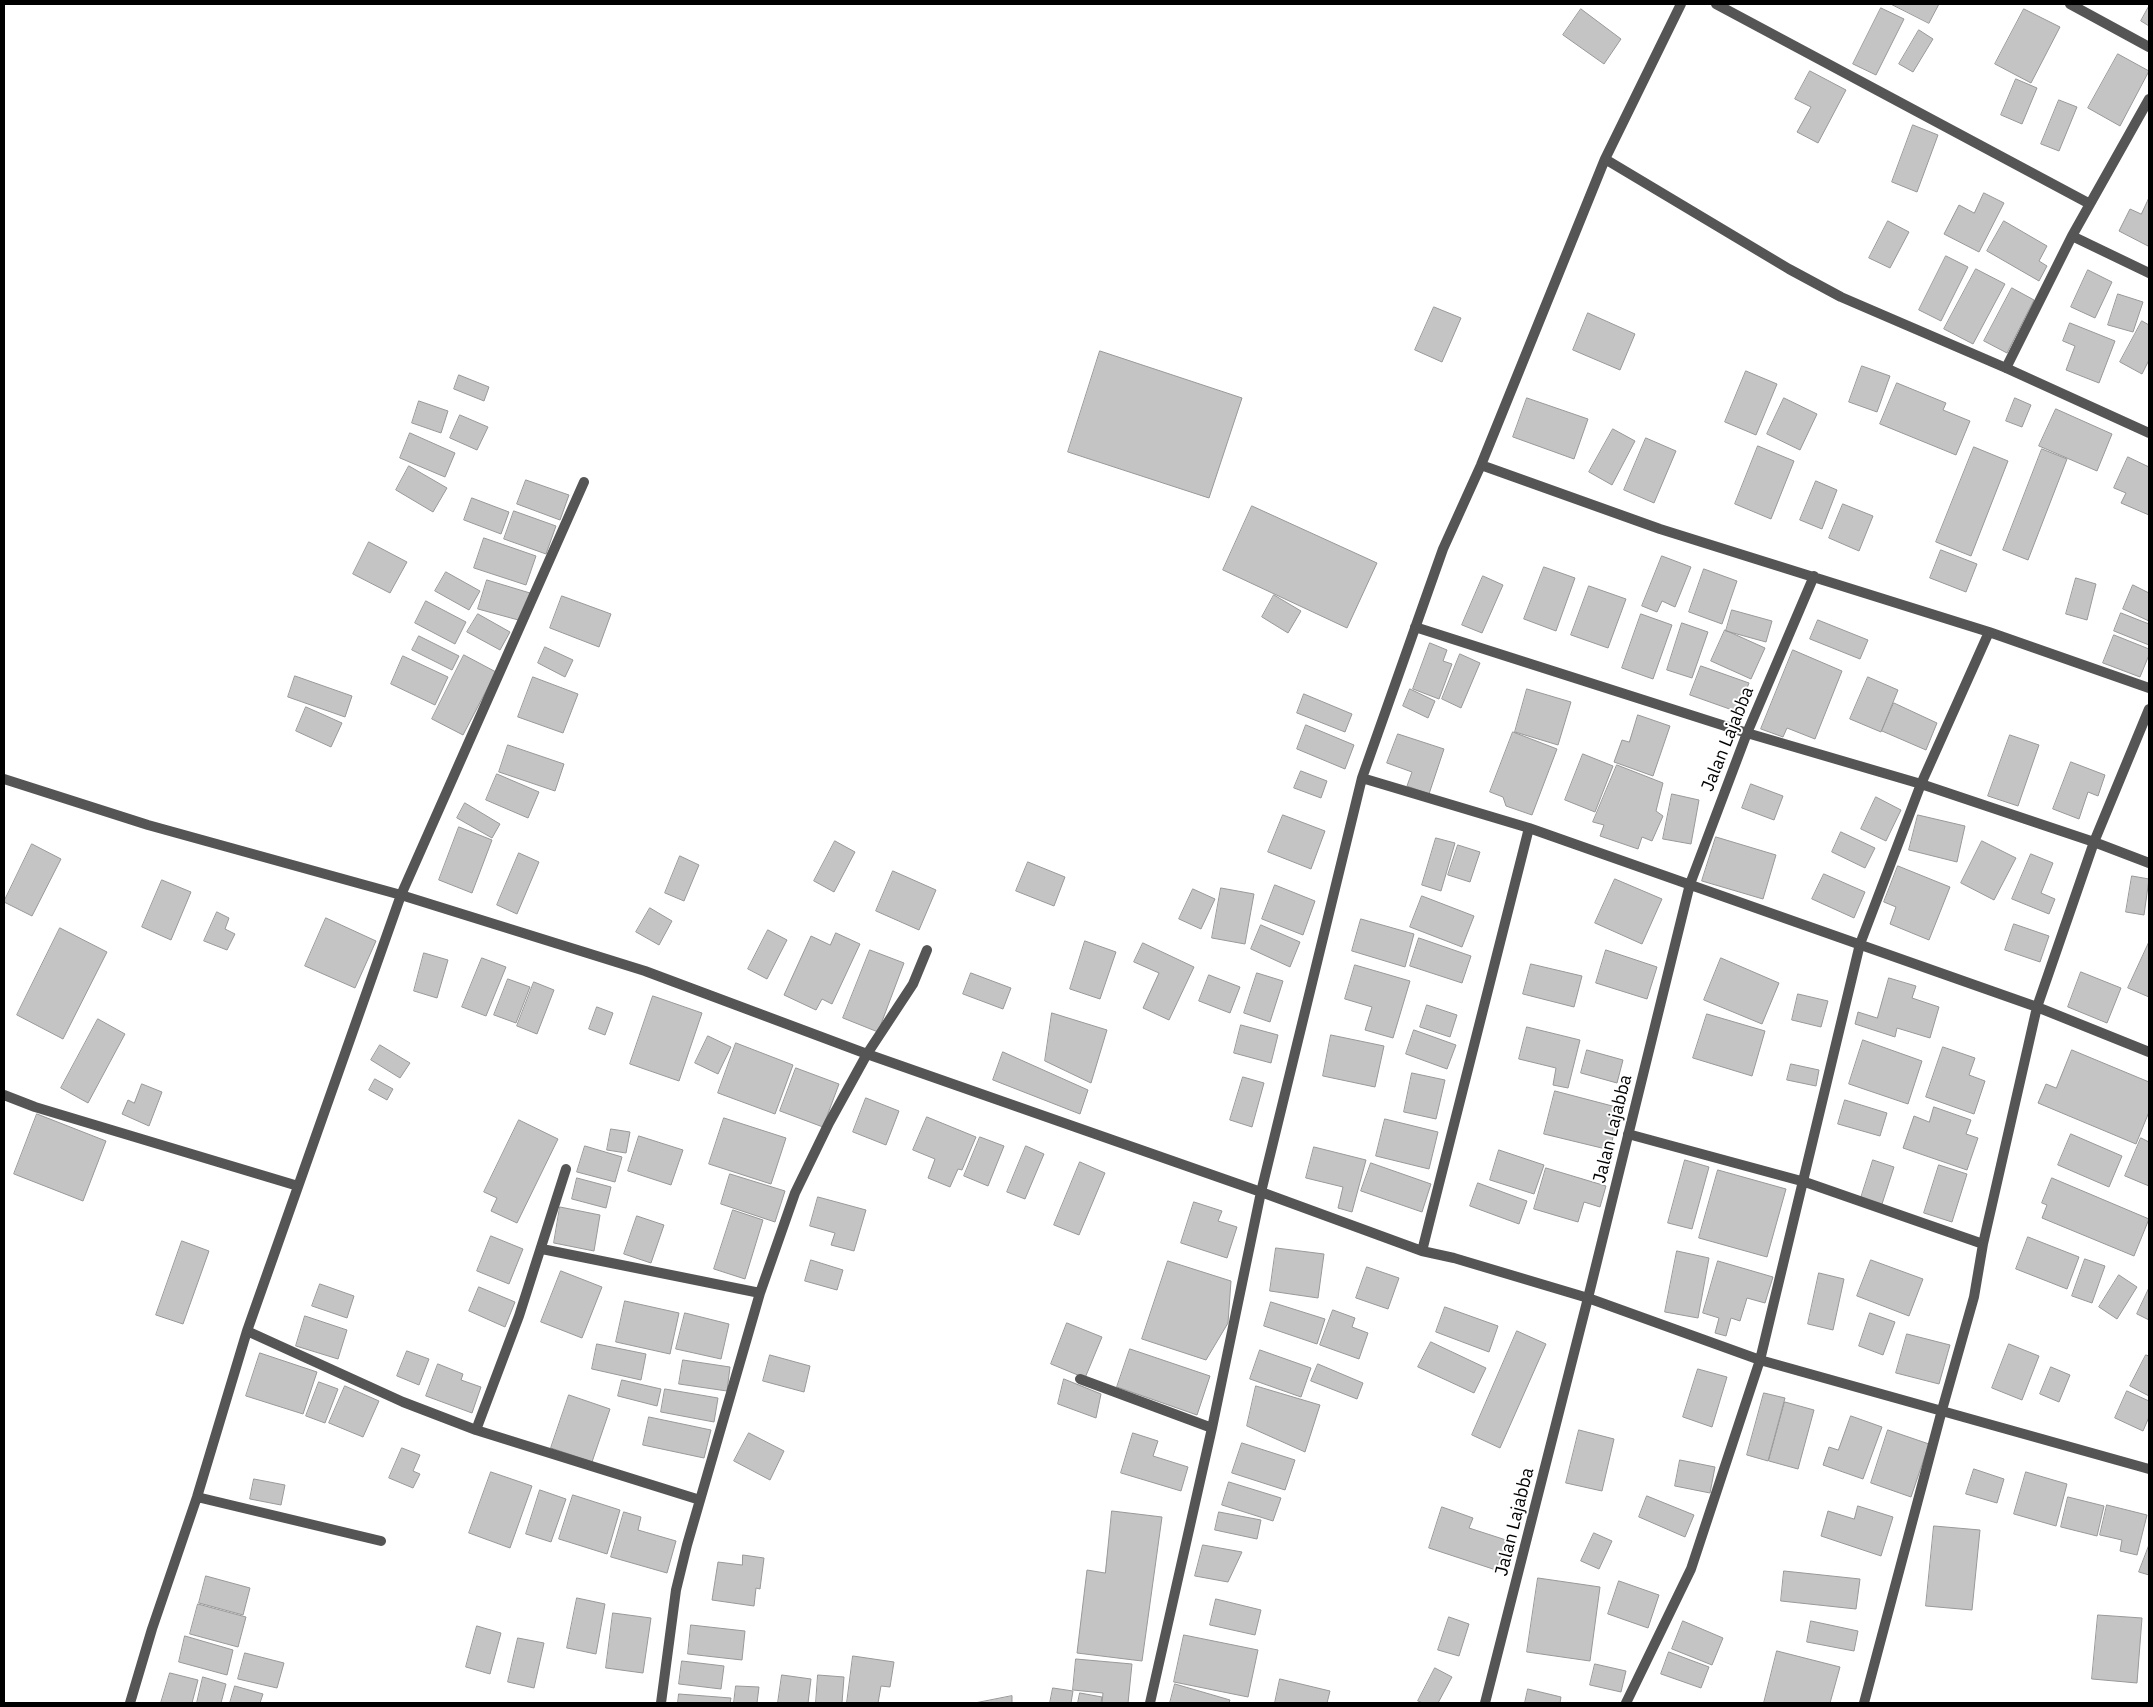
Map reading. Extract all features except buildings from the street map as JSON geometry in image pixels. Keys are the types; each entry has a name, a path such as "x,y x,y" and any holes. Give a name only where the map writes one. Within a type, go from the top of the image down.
{"street":[{"path":"1150,1703 1212,1428 1261,1192 1362,778 1443,549 1481,466 1605,159 1682,4"},
{"path":"1716,4 2090,204"},
{"path":"2070,4 2149,47"},
{"path":"2006,368 2072,236 2149,99"},
{"path":"1605,159 1789,269 1841,297 2006,368 2149,434"},
{"path":"2072,236 2149,273"},
{"path":"1481,466 1660,529 1989,632 2149,688"},
{"path":"130,1703 152,1629 197,1497 247,1331 401,896 584,482"},
{"name":"Jalan Lajabba","path":"1486,1703 1690,884 1746,733 1814,576"},
{"path":"1415,627 1746,733 1921,784 2094,842 2149,863"},
{"path":"1626,1703 1691,1569 1760,1360 1805,1182 1860,944 1921,784 1989,632"},
{"path":"1864,1703 1974,1297 1983,1244 2037,1007 2094,842 2149,709"},
{"path":"1362,778 1529,828 1690,884 2037,1007 2149,1052"},
{"path":"4,779 148,825 401,896 645,972 867,1054 1261,1192 1422,1251 1454,1258 1588,1298 1760,1360 2149,1470"},
{"path":"1422,1251 1529,828"},
{"path":"661,1703 676,1590 760,1293 795,1193 829,1123 867,1054 912,984 927,950"},
{"path":"4,1095 35,1107 298,1186"},
{"path":"1628,1134 1805,1182 1983,1244"},
{"path":"476,1430 519,1316 542,1249 566,1169"},
{"path":"542,1249 760,1293"},
{"path":"247,1331 403,1402 476,1430 700,1500"},
{"path":"1080,1378 1212,1428"},
{"path":"197,1497 381,1541"}]}
